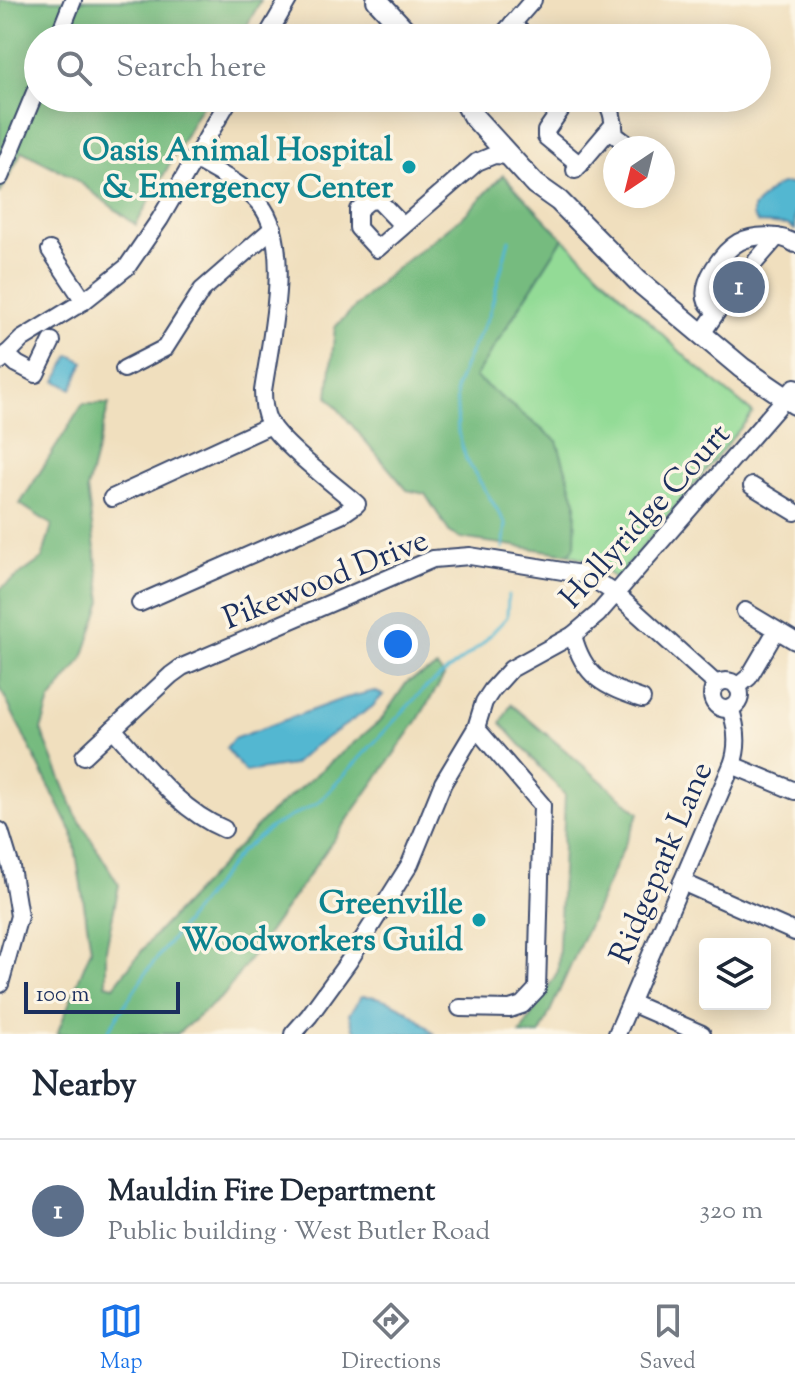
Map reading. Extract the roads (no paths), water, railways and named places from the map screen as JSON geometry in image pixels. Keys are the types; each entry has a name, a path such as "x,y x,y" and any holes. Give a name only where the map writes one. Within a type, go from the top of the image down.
{"main road":[{"path":"377,0 399,24"},
{"path":"471,112 535,184 559,201 629,272 701,335 792,396"},
{"path":"488,112 549,179 559,201"}],"street":[{"path":"64,24 73,0"},
{"path":"274,24 288,0"},
{"path":"512,24 533,0"},
{"path":"0,177 27,112"},
{"path":"52,341 36,374 3,357 31,332 84,301 117,276 135,256 160,219 221,112"},
{"path":"559,112 546,131 546,137 577,167 614,124"},
{"path":"611,112 616,136"},
{"path":"477,162 487,131"},
{"path":"403,226 477,162 494,155 509,156"},
{"path":"140,603 328,520 357,504 271,425 265,410 263,391 279,258 273,228 256,200 193,158"},
{"path":"124,369 165,348 202,290 273,228"},
{"path":"716,312 707,301 706,284 724,254 740,241 767,236 795,244"},
{"path":"756,261 777,237"},
{"path":"50,250 84,301"},
{"path":"701,335 729,294"},
{"name":"Hollyridge Court","path":"293,1034 349,961 410,864 443,783 476,728 484,702 501,678 524,660 573,635 616,594 792,396"},
{"path":"112,498 271,425"},
{"path":"752,486 795,512"},
{"name":"Pikewood Drive","path":"84,756 182,667 433,559 470,556 587,575 616,594"},
{"path":"616,594 717,685"},
{"path":"745,611 795,641"},
{"path":"737,687 749,677 776,631"},
{"path":"573,635 578,655 594,677 612,688 642,699"},
{"path":"726,682 737,687 739,701 730,708 723,709 715,704 712,695 717,685 726,682"},
{"name":"Ridgepark Lane","path":"617,1034 737,751 736,723 730,708"},
{"path":"460,1008 510,1009 522,1005 537,989 542,805 476,728"},
{"path":"113,729 187,808 224,829"},
{"path":"732,765 795,791"},
{"path":"0,831 17,894 19,916 7,939 0,984"},
{"path":"682,882 795,932"},
{"path":"631,1003 702,1034"}],"water":[{"path":"781,184 795,184 795,230 788,225 758,223 753,216 753,208"},
{"path":"70,355 84,362 72,389 56,381"},
{"path":"374,691 383,695 372,707 313,747 293,765 245,772 226,748 233,739 342,699"},
{"path":"362,996 392,1002 419,1019 434,1034 360,1034 353,1028 349,1014"}],"waterway":[{"path":"503,548 506,524 466,459 458,432 456,388 489,315 509,240"},
{"path":"106,1034 147,971 240,852 271,827 319,802 424,689 481,645 507,617 508,595"}],"tunnel":[{"path":"729,294 756,261"}],"place":[{"name":"Oasis Animal Hospital & Emergency Center","path":"409,167"},
{"name":"Mauldin Fire Department","path":"739,287"},
{"name":"Greenville Woodworkers Guild","path":"479,920"}]}
